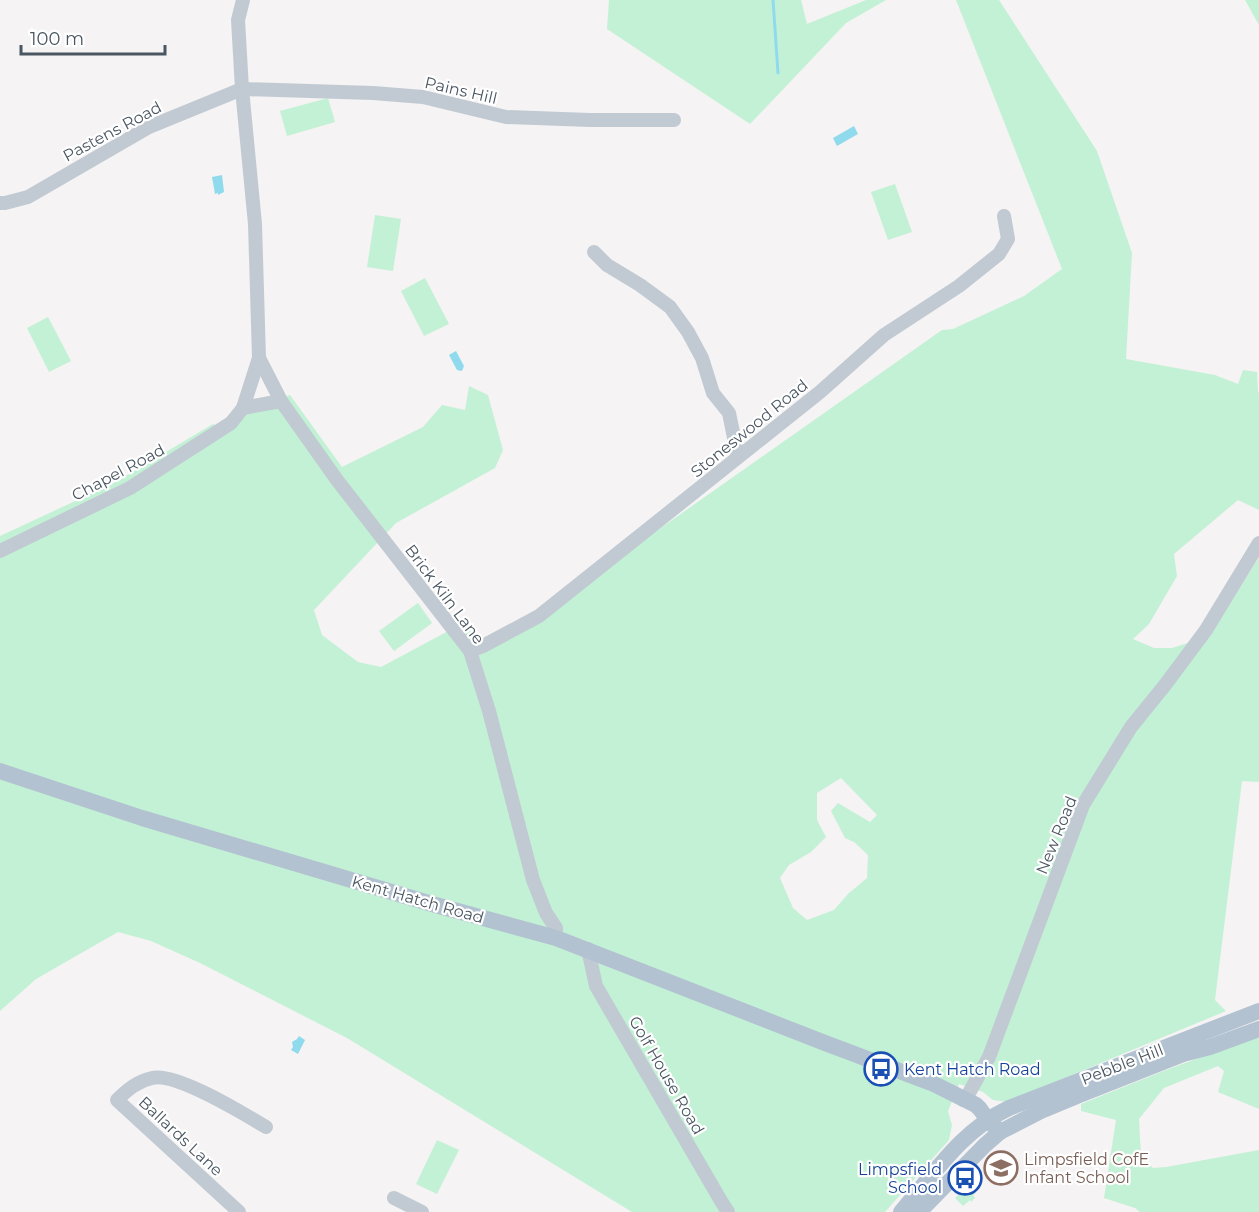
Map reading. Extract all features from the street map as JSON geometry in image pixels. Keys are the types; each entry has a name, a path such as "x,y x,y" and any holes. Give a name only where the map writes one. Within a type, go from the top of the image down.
{"main road":[{"name":"Kent Hatch Road","path":"0,771 152,821 588,949 934,1084 976,1105 987,1119 993,1138"},
{"name":"Pebble Hill","path":"901,1212 955,1148 987,1119 1009,1108 1259,1011"},
{"name":"Pebble Hill","path":"919,1212 993,1138 1043,1110 1183,1054 1259,1029"},
{"path":"963,1100 974,1130 993,1138"}],"street":[{"path":"243,0 238,20 255,224 259,358 243,408 281,401 259,358"},
{"name":"Pains Hill","path":"242,89 423,97 506,117 674,120"},
{"name":"Pastens Road","path":"0,203 28,196 149,127 242,89"},
{"name":"Stoneswood Road","path":"477,649 538,616 820,392 884,335 959,286 999,254 1008,238 1004,216"},
{"path":"594,252 607,266 640,285 670,308 688,332 702,358 713,393 729,413 738,457"},
{"name":"Brick Kiln Lane","path":"281,401 337,480 477,649 489,711 533,880 546,913 556,928 556,938"},
{"name":"Chapel Road","path":"0,550 129,488 231,423 243,408"},
{"name":"New Road","path":"963,1100 989,1057 1083,805 1131,727 1206,630 1259,543"},
{"name":"Golf House Road","path":"588,949 596,986 728,1212"},
{"name":"Ballards Lane","path":"239,1212 117,1100 130,1087 154,1077 170,1079 206,1093 266,1127"},
{"path":"393,1198 422,1212"}],"green space":[{"path":"609,0 801,0 807,24 866,0 886,0 846,23 750,124 607,29"},
{"path":"956,0 999,0 1097,151 1132,253 1126,359 1215,375 1238,384 1243,370 1257,372 1259,510 1238,500 1174,554 1177,576 1149,624 1133,639 1154,648 1172,648 1210,636 1259,557 1259,782 1242,781 1215,1000 1226,1011 1007,1102 993,1100 983,1092 959,1084 948,1111 952,1125 949,1140 885,1212 632,1212 347,1038 200,963 151,941 118,932 36,979 0,1011 0,536 114,483 213,424 230,431 248,410 290,395 342,467 423,427 442,405 465,410 469,386 488,395 503,450 495,468 396,523 314,610 322,635 358,662 381,667 467,621 480,652 621,556 942,330 953,329 1024,296 1062,269","holes":["841,778 877,815 870,822 838,803 831,811 845,838 854,842 868,855 867,878 834,910 807,920 793,908 780,878 789,865 811,852 826,837 817,820 817,793"]},
{"path":"1245,0 1259,0 1259,25"},
{"path":"328,98 335,122 287,136 280,111"},
{"path":"895,184 912,232 888,240 871,192"},
{"path":"375,215 401,219 393,271 367,267"},
{"path":"425,278 449,324 424,336 401,291"},
{"path":"48,317 71,361 49,372 27,328"},
{"path":"418,603 432,623 394,651 379,631"},
{"path":"1259,1036 1259,1109 1218,1092 1224,1071 1218,1066 1164,1088 1139,1119 1141,1156 1153,1168 1259,1150 1259,1212 1140,1212 1135,1208 1104,1198 1116,1120 1081,1111 1081,1104"},
{"path":"437,1140 459,1150 437,1194 416,1184"},
{"path":"975,1180 980,1186 973,1195 975,1198 963,1206 955,1198"}],"water":[{"path":"854,126 858,134 837,146 833,138"},
{"path":"222,175 224,192 218,195 218,193 215,194 212,177"},
{"path":"456,351 464,366 462,371 457,370 449,355"},
{"path":"299,1036 305,1040 298,1054 291,1050 292,1042"}],"waterway":[{"path":"773,0 778,73"}],"place":[{"name":"Kent Hatch Road","path":"881,1069"},
{"name":"Limpsfield CofE Infant School","path":"1001,1168"},
{"name":"Limpsfield School","path":"965,1178"}]}
